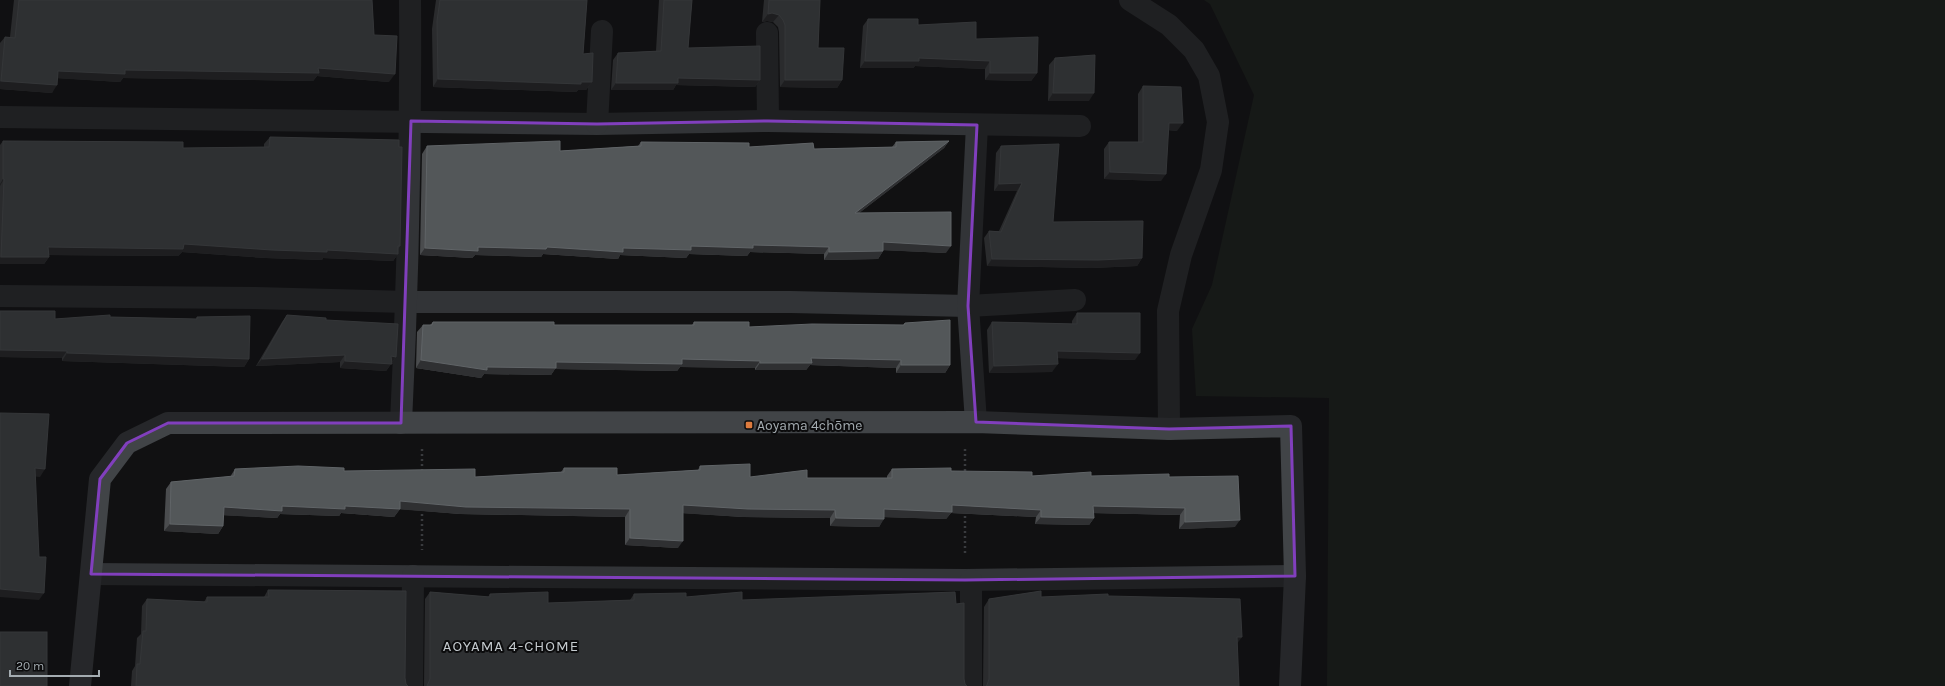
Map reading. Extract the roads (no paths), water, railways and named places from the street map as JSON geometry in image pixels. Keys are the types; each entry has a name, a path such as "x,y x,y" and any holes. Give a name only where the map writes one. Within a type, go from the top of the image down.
{"street":[{"path":"410,0 411,121 407,302 411,423"},
{"path":"1130,0 1169,25 1194,50 1209,76 1218,122 1211,170 1181,255 1168,311 1169,429"},
{"path":"597,124 602,30"},
{"path":"767,34 768,121"},
{"path":"0,117 597,124 768,121 1080,126"},
{"path":"970,422 968,306 977,125"},
{"path":"0,296 255,298 407,302 791,302 968,306 1074,300"},
{"path":"80,686 100,479 127,443 168,423 970,422 1169,429 1291,426 1295,576 1290,686"},
{"path":"91,574 968,580 1295,576"},
{"path":"412,686 417,576"},
{"path":"968,580 971,686"}],"place":[{"name":"Aoyama 4chōme","path":"749,425"}],"district":[{"name":"AOYAMA 4-CHOME","path":"511,646"}]}
